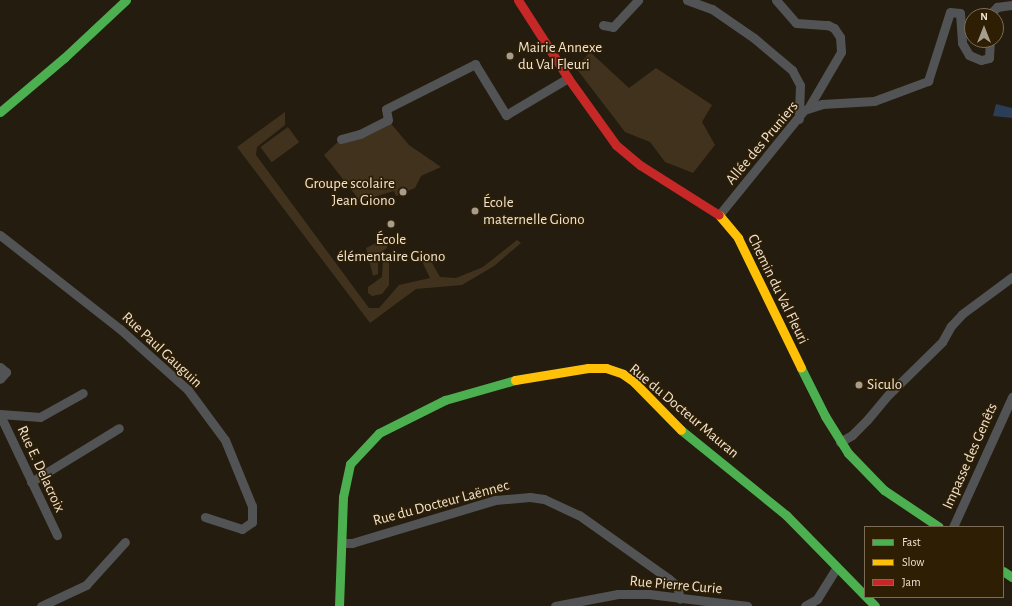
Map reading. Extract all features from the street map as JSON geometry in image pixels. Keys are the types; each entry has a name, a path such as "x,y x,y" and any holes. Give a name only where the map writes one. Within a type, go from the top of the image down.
{"street":[{"path":"0,112 64,58 126,0"},
{"name":"Chemin du Val Fleuri","path":"518,0 568,78 608,135 625,153 719,215 749,257 840,442 884,490 938,526"},
{"path":"603,25 612,27 638,0"},
{"path":"687,0 712,10 754,38 792,70 800,85 799,119"},
{"path":"776,0 796,23 828,25 834,28 840,37 841,52 809,107"},
{"path":"996,8 1012,5"},
{"name":"Allée des Pruniers","path":"719,215 799,119 804,110 809,107 874,101 928,80 950,12 960,13 962,43 964,46"},
{"name":"Allée des Pruniers","path":"965,48 969,55 981,60 989,58 990,48"},
{"path":"341,139 360,134 388,120 386,109 475,64 506,115 568,78"},
{"name":"Rue Paul Gauguin","path":"0,235 120,329 188,390 225,440 252,506 252,522 242,529 206,517"},
{"path":"840,442 852,435 888,395 942,342 951,326 962,314 1012,277"},
{"path":"0,367 6,372 0,379"},
{"name":"Rue du Docteur Mauran","path":"339,606 343,497 350,464 379,433 444,400 514,380 588,368 606,368 623,374 634,382 670,420 786,515 864,596"},
{"path":"0,415 40,417 83,393"},
{"name":"Impasse des Genêts","path":"954,526 1012,397"},
{"name":"Rue E. Delacroix","path":"0,415 57,535"},
{"path":"31,482 118,428"},
{"name":"Rue du Docteur Laënnec","path":"342,543 352,542 495,500 530,497 544,499 579,515 669,579 677,586 680,599"},
{"path":"40,606 86,585 125,542"},
{"path":"805,606 817,599 836,568"},
{"path":"1004,571 1012,577"},
{"name":"Rue Pierre Curie","path":"555,606 618,594 649,594 747,606"},
{"name":"Rue du Docteur Mauran","path":"866,598 874,606"}],"shaded area":[{"path":"590,52 629,88 656,68 712,105 702,122 715,145 693,173 665,162 650,142 625,132 576,68"},
{"path":"285,112 285,125 257,147 256,155 369,308 379,308 399,285 430,278 418,253 427,254 440,277 456,278 483,267 517,240 521,243 494,266 462,285 416,289 370,323 237,147"},
{"path":"388,120 409,145 441,167 421,176 415,188 396,196 394,191 360,201 324,155 341,139"},
{"path":"288,127 299,142 272,162 260,147"},
{"path":"386,238 387,248 381,252 378,261 378,274 373,276 366,248"},
{"path":"383,259 389,261 389,285 382,294 372,296 368,293 368,287 382,277"}],"water":[{"path":"996,104 1012,108 1012,118 993,116"}],"traffic: fast":[{"path":"0,112 64,58 126,0"},
{"path":"801,368 825,416 848,453 884,490 938,526"},
{"path":"339,606 343,497 350,464 379,433 445,400 515,380"},
{"path":"681,430 786,515 864,595"},
{"path":"1004,572 1012,577"},
{"path":"867,598 875,606"}],"traffic: slow":[{"path":"719,215 738,238 801,368"},
{"path":"515,380 588,368 606,368 623,374 634,382 681,430"}],"traffic: jam":[{"path":"518,0 568,78 616,145 640,165 719,215"}],"place":[{"name":"Mairie Annexe du Val Fleuri","path":"510,56"},
{"name":"Groupe scolaire Jean Giono","path":"403,192"},
{"name":"École maternelle Giono","path":"475,211"},
{"name":"École élémentaire Giono","path":"391,224"},
{"name":"Siculo","path":"859,385"}]}
